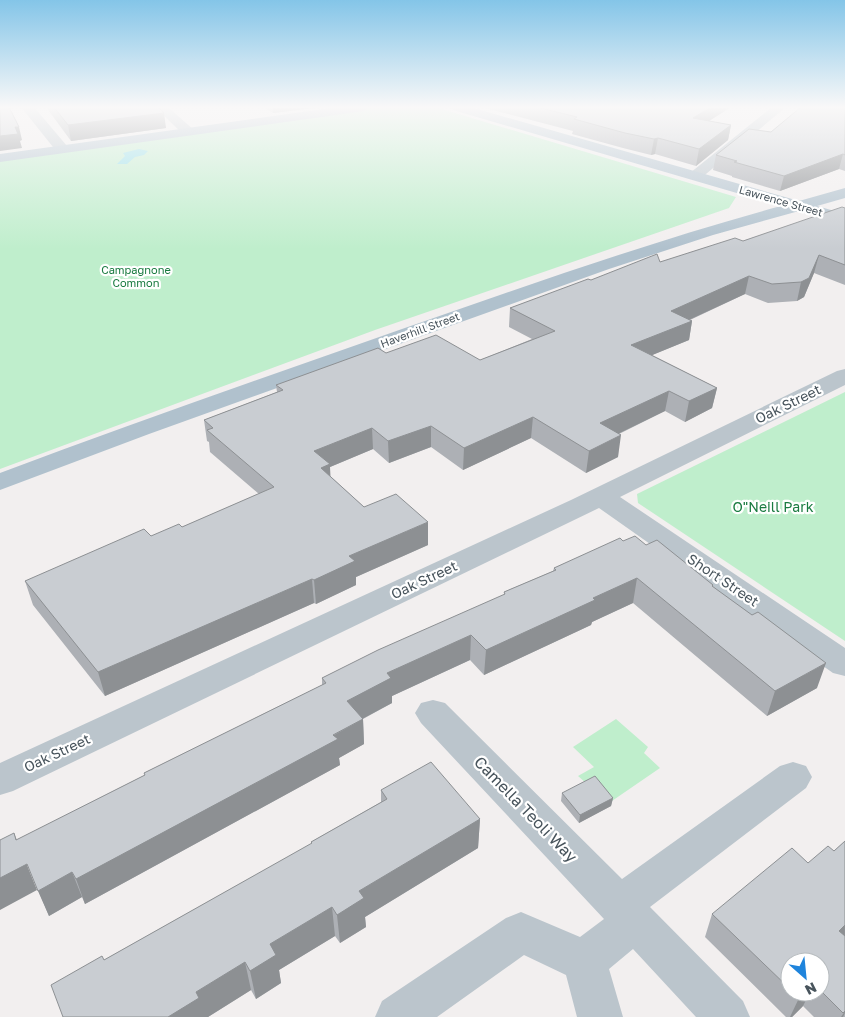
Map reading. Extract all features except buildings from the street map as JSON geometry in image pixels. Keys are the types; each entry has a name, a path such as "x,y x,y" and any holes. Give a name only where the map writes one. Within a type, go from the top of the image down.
{"main road":[{"path":"0,158 24,154"},
{"name":"Lawrence Street","path":"621,154 845,219"},
{"name":"Haverhill Street","path":"0,482 140,429 602,265 707,231 845,193"}],"street":[{"path":"696,176 722,154"},
{"name":"Oak Street","path":"0,780 600,496 845,376"},
{"name":"Short Street","path":"600,496 845,664"},
{"name":"Camella Teoli Way","path":"433,713 728,1017"},
{"path":"584,961 627,913 793,777"},
{"path":"398,1017 521,932 584,961 600,1017"}],"green space":[{"name":"Campagnone Common","path":"40,154 594,154 736,197 729,208 375,330 0,469 0,160"},
{"name":"O\"Neill Park","path":"845,392 845,641 638,503 637,494"},
{"path":"616,719 648,747 644,753 660,768 609,803 578,776 594,767 573,747"}],"water":[{"path":"124,154 145,154 135,157 127,164 117,164 125,156"}]}
